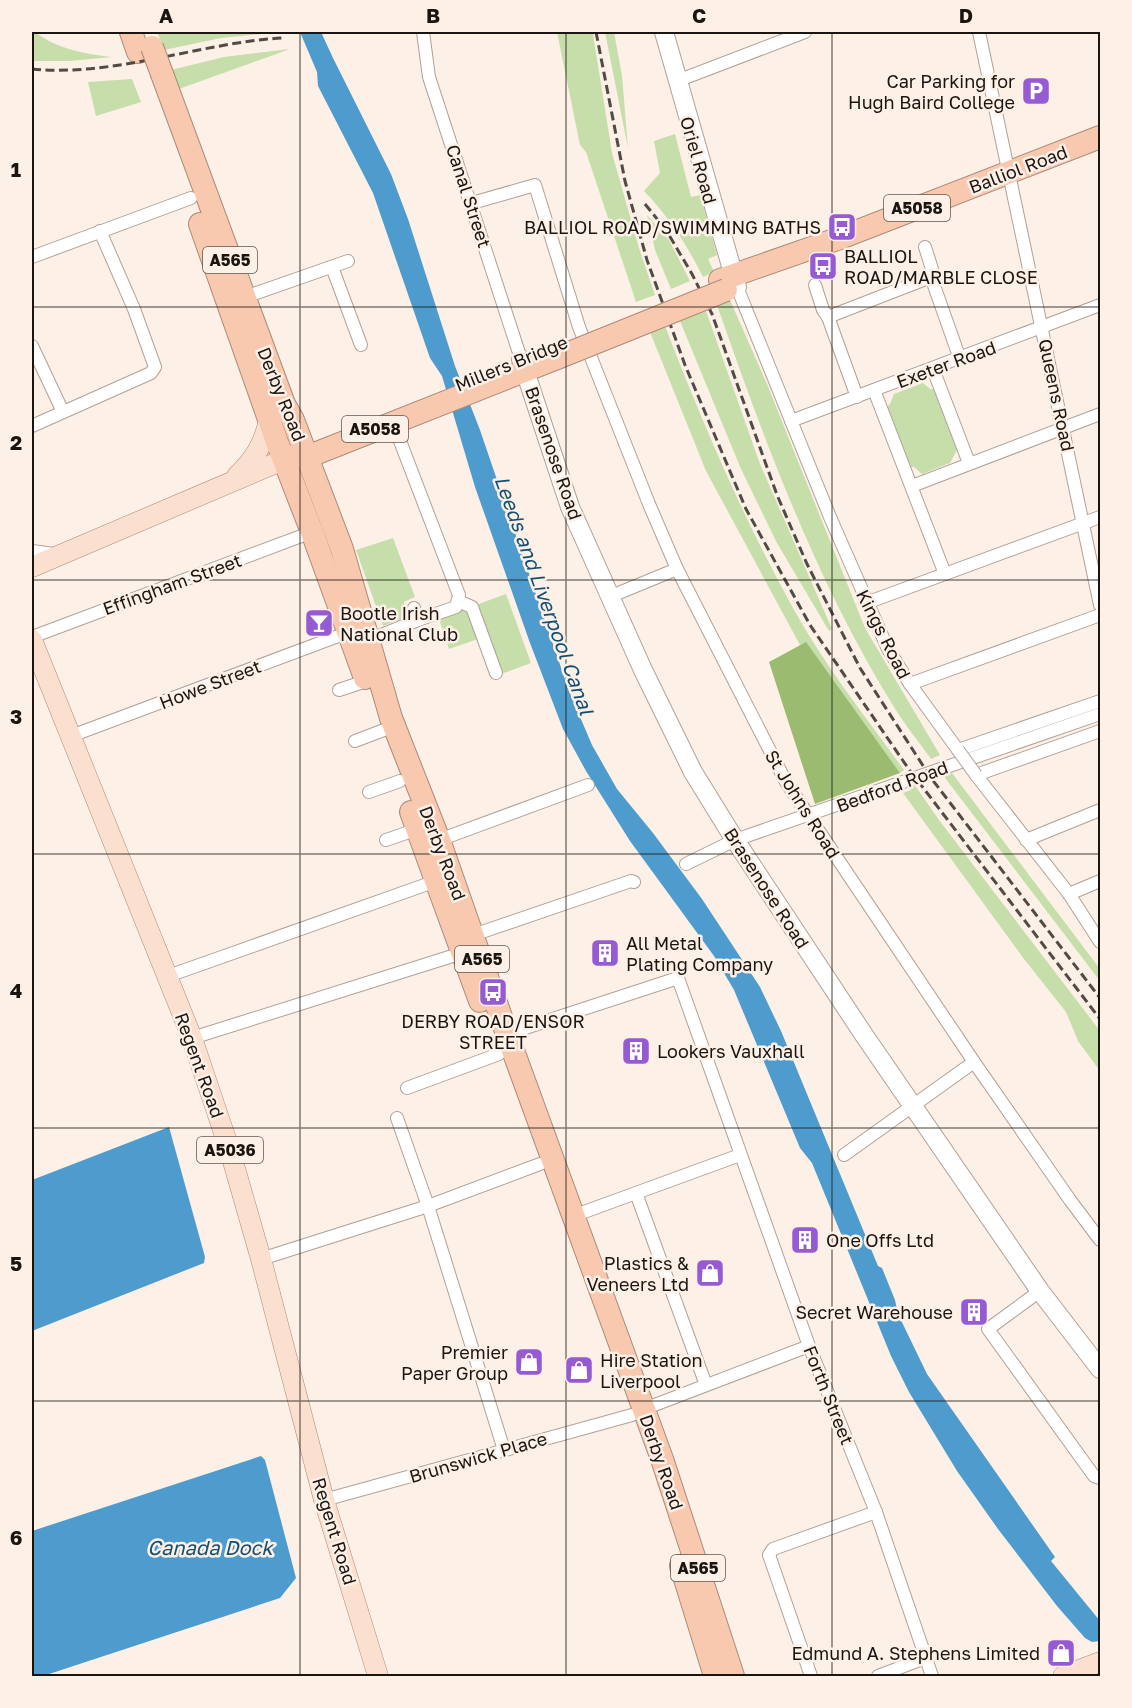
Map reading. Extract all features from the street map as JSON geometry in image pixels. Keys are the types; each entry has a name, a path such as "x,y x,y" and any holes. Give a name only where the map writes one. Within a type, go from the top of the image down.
{"highway":[{"name":"Derby Road","path":"142,41 245,297 277,412"},
{"name":"Derby Road","path":"155,77 191,198 277,412 342,549 366,681 436,880 468,944"},
{"name":"Balliol Road","path":"1010,180 1101,137"},
{"name":"Balliol Road","path":"729,283 840,238 1101,151"},
{"name":"Millers Bridge","path":"297,454 729,283"},
{"name":"Derby Road","path":"297,454 312,532 359,636 439,840 468,944 503,1044 540,1164 638,1412 650,1463 715,1677"},
{"name":"Derby Road","path":"503,1044 573,1216 638,1412 733,1677"}],"main road":[{"name":"Oriel Road","path":"664,32 729,283"},
{"name":"Brasenose Road","path":"517,366 570,507 609,597 693,772 735,840 864,1035 1040,1291 1101,1369"},
{"path":"231,482 251,463 262,446 277,412"},
{"name":"Millers Bridge","path":"32,567 297,454"},
{"name":"Regent Road","path":"32,638 192,1038 230,1150 324,1500 378,1677"},
{"path":"1063,1677 1101,1662"}],"street":[{"name":"Canal Street","path":"423,32 429,77 472,203 517,366"},
{"path":"677,81 805,32"},
{"name":"Queens Road","path":"979,32 1101,605"},
{"name":"St Johns Road","path":"472,203 535,186 579,327 677,569 786,782 974,1062 1070,1200 1101,1240"},
{"path":"32,257 191,198"},
{"path":"32,426 151,374 155,366 134,309 100,231"},
{"path":"925,247 932,269 931,277 960,358"},
{"path":"245,297 348,261"},
{"path":"332,267 361,345"},
{"path":"828,317 931,277"},
{"name":"Kings Road","path":"729,283 791,422 866,603 888,649 910,684 976,775 1069,894 1101,942"},
{"path":"815,285 857,397"},
{"name":"Exeter Road","path":"791,422 1101,305"},
{"path":"32,346 63,412"},
{"path":"933,369 969,464"},
{"path":"874,390 945,574"},
{"path":"912,486 1101,414"},
{"path":"400,441 459,595 458,601 472,607 496,673"},
{"path":"866,603 1101,517"},
{"name":"Effingham Street","path":"32,638 312,532"},
{"path":"32,551 60,555"},
{"path":"609,597 677,569"},
{"name":"Howe Street","path":"71,736 416,614 456,607 458,601"},
{"path":"910,684 1101,615"},
{"path":"339,690 366,681"},
{"name":"Bedford Road","path":"958,750 1101,701"},
{"name":"Bedford Road","path":"686,864 735,840 1101,714"},
{"path":"355,741 384,730"},
{"name":"Bedford Road","path":"976,775 1101,731"},
{"path":"369,792 400,781"},
{"path":"439,840 588,785"},
{"path":"1026,840 1101,810"},
{"path":"386,840 418,829"},
{"path":"168,976 436,880"},
{"path":"1069,894 1101,881"},
{"path":"192,1038 468,944 588,895 634,882"},
{"name":"Forth Street","path":"503,1044 678,978 809,1346 876,1512 932,1677"},
{"path":"408,1088 503,1044"},
{"path":"844,1155 974,1062"},
{"path":"397,1118 428,1206 504,1450"},
{"path":"573,1216 740,1155"},
{"path":"261,1259 428,1206 540,1164"},
{"path":"636,1193 706,1385"},
{"path":"1040,1291 988,1329 1094,1476 1101,1478"},
{"name":"Brunswick Place","path":"324,1500 638,1412 809,1346"},
{"path":"811,1677 769,1555 773,1549 876,1512"},
{"path":"878,1677 926,1658"}],"green space":[{"path":"32,32 72,50 112,57 70,61 32,61"},
{"path":"157,32 281,32 221,38 164,50"},
{"path":"557,32 593,34 612,153 655,295 636,302 586,152 580,145"},
{"path":"605,32 614,32 622,76 628,148"},
{"path":"290,49 176,90 171,70 224,57"},
{"path":"132,79 141,102 96,116 88,82"},
{"path":"675,134 691,197 700,195 717,255 708,259 714,272 703,277 677,232 644,191 660,173 654,141"},
{"path":"647,215 669,240 690,281 671,289 655,250"},
{"path":"730,300 767,384 865,628 940,755 931,759 898,714 866,660 817,562 754,409 717,305"},
{"path":"706,311 760,464 832,629 829,631 777,543 741,469 680,321"},
{"path":"665,326 724,469 775,574 818,650 904,770 900,773 806,643 800,645 706,471 650,332"},
{"path":"923,383 930,389 937,390 958,448 950,463 922,474 914,467 908,467 885,408 890,404 894,394"},
{"path":"393,538 415,597 404,602 406,617 383,626 356,550"},
{"path":"506,594 531,663 501,674 476,605"},
{"path":"470,608 481,638 449,649 439,619"},
{"path":"806,642 900,773 815,804 769,662"},
{"path":"952,773 1100,969 1100,981 942,774"},
{"path":"914,784 1100,1031 1100,1071 1078,1041 1066,1012 1024,959 903,793 911,790"}],"water":[{"path":"300,32 321,32 391,174 408,219 455,366 480,430 569,691 592,745 617,789 702,899 760,987 781,1031 878,1266 882,1268 898,1314 927,1374 1055,1557 1051,1561 1100,1621 1100,1641 1092,1642 1085,1638 1057,1606 957,1471 909,1392 891,1356 812,1163 800,1148 734,990 714,956 630,841 586,771 563,729 475,487 442,376 430,358 373,193 318,86 317,72"},
{"path":"169,1127 205,1257 204,1263 32,1331 32,1180"},
{"name":"Canada Dock","path":"261,1456 265,1460 296,1578 280,1598 43,1676 32,1676 32,1531"}],"railway":[{"path":"596,32 625,181 647,260 685,365 746,509 810,625 908,768 1100,1019"},
{"path":"32,69 95,68 219,46 282,38"},
{"path":"645,204 666,230 712,314 777,495 807,564 860,668 931,778 1100,998"}],"place":[{"name":"Car Parking for Hugh Baird College","path":"1036,91"},
{"name":"BALLIOL ROAD/SWIMMING BATHS","path":"842,227"},
{"name":"BALLIOL ROAD/MARBLE CLOSE","path":"823,266"},
{"name":"Bootle Irish National Club","path":"319,623"},
{"name":"All Metal Plating Company","path":"605,953"},
{"name":"DERBY ROAD/ENSOR STREET","path":"493,992"},
{"name":"Lookers Vauxhall","path":"636,1051"},
{"name":"One Offs Ltd","path":"805,1240"},
{"name":"Plastics & Veneers Ltd","path":"710,1273"},
{"name":"Secret Warehouse","path":"974,1312"},
{"name":"Premier Paper Group","path":"529,1362"},
{"name":"Hire Station Liverpool","path":"579,1370"},
{"name":"Edmund A. Stephens Limited","path":"1061,1653"}],"water label":[{"name":"Leeds and Liverpool Canal","path":"545,595"}]}
